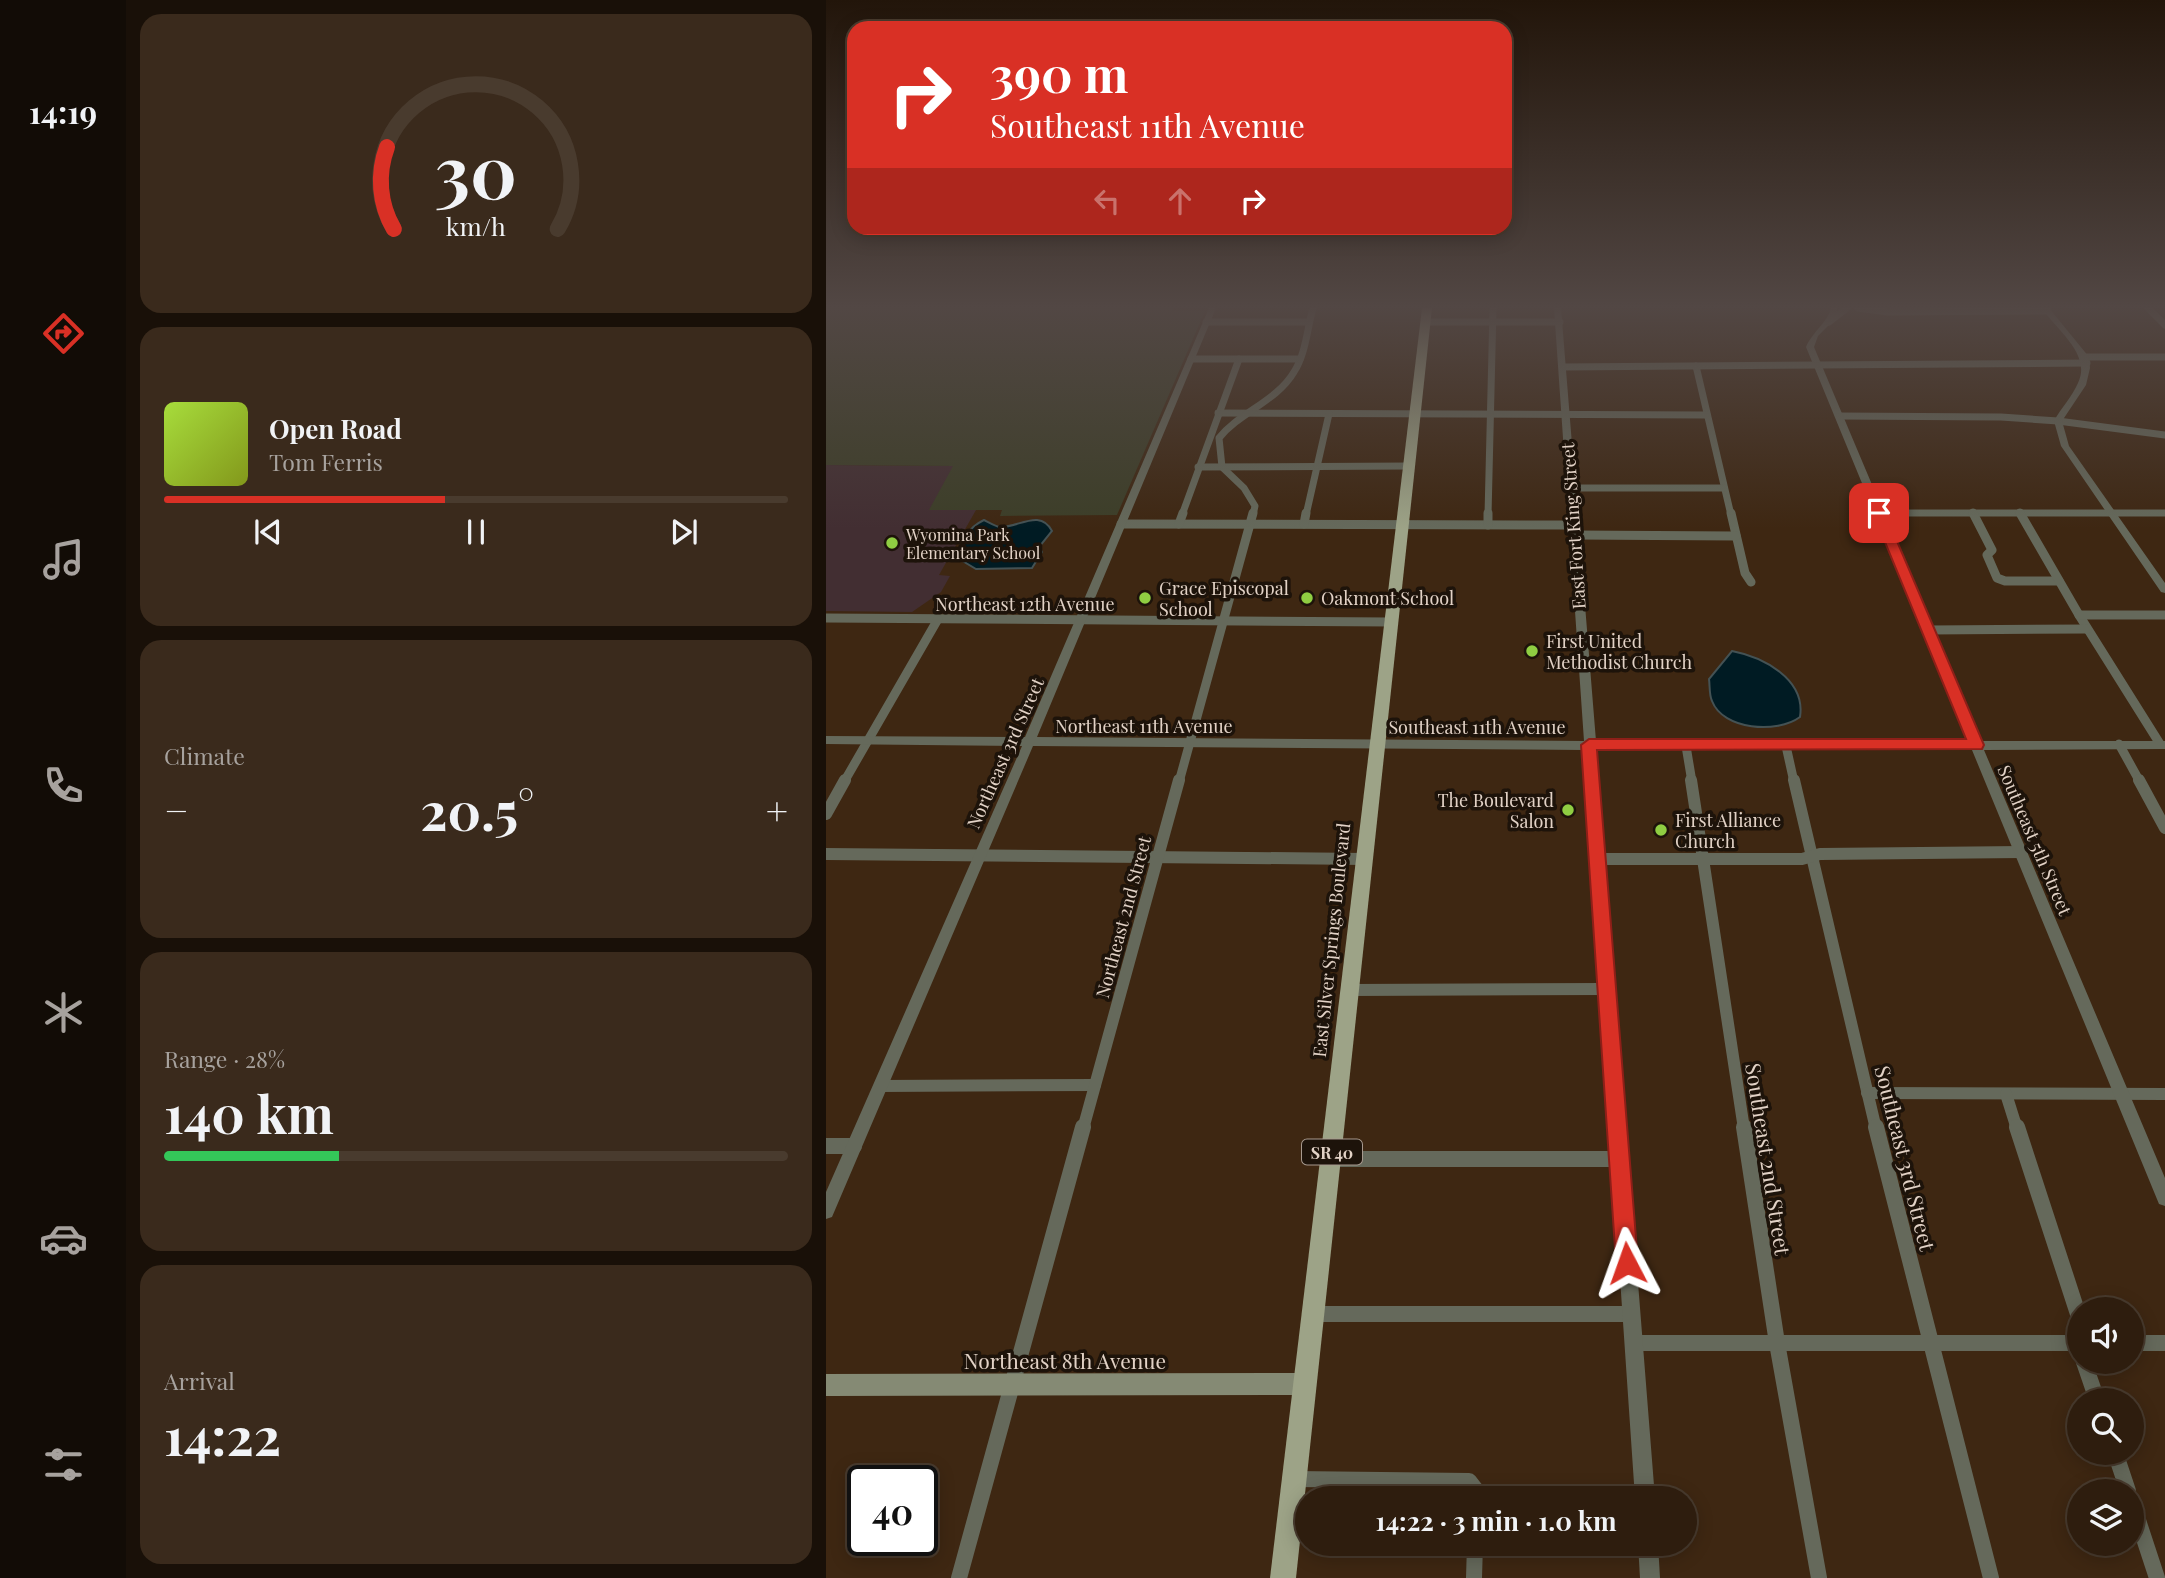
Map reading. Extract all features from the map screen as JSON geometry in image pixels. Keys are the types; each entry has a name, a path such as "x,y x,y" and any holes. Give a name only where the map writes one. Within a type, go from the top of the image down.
{"main road":[{"name":"East Silver Springs Boulevard","path":"1283,1578 1419,382"},
{"name":"Northeast 8th Avenue","path":"826,1385 1305,1384"}],"street":[{"name":"Northeast 3rd Street","path":"826,1212 1082,620 1181,382"},
{"path":"1222,467 1214,440 1219,413 1231,382"},
{"path":"1180,524 1198,467 1214,440 1243,413 1287,382"},
{"path":"1488,525 1492,382"},
{"name":"East Fort King Street","path":"1564,382 1643,1486"},
{"path":"1700,382 1745,573 1751,582"},
{"name":"Southeast 5th Street","path":"1825,382 2165,1198"},
{"path":"2085,382 2080,391 2068,400 2058,421 2065,446 2165,590"},
{"path":"1219,413 1707,415"},
{"path":"1304,524 1329,414"},
{"path":"1839,416 2001,417 2058,421 2165,435"},
{"path":"1198,467 1409,467"},
{"name":"Northeast 2nd Street","path":"959,1578 1255,506 1244,488 1222,467"},
{"path":"1571,488 1724,488"},
{"path":"1879,513 2165,513"},
{"path":"1973,513 1992,550 1987,555 1997,578 2006,581 2059,581"},
{"path":"2020,513 2087,629 2162,745"},
{"path":"1121,524 1488,525 1736,536"},
{"path":"2079,615 2165,615"},
{"name":"Northeast 12th Avenue","path":"826,618 1392,622"},
{"path":"826,814 938,619"},
{"path":"1929,630 2087,629"},
{"name":"Northeast 11th Avenue","path":"826,740 1377,745"},
{"path":"2119,744 2165,828"},
{"name":"Southeast 11th Avenue","path":"1377,745 2162,745"},
{"name":"Southeast 2nd Street","path":"1686,746 1777,1343 1819,1578"},
{"name":"Southeast 3rd Street","path":"1786,746 1867,1093 1992,1578"},
{"path":"1597,859 1802,859 1811,855 2022,852"},
{"path":"826,854 1365,859"},
{"path":"1350,990 1606,989"},
{"path":"880,1086 1095,1085"},
{"path":"1867,1093 2165,1094"},
{"path":"2006,1094 2072,1297"},
{"path":"826,1146 854,1146"},
{"path":"1331,1159 1619,1159"},
{"path":"1314,1314 1631,1314"},
{"path":"1634,1343 2067,1343"},
{"path":"2144,1343 2165,1343"},
{"path":"1294,1479 1469,1481 1472,1486"},
{"path":"2144,1538 2157,1578"},
{"path":"1474,1578 1475,1556"},
{"path":"1649,1556 1650,1578"}],"shaded area":[{"name":"Wyomina Park Elementary School","path":"826,465 954,466 930,510 976,510 939,575 950,576 941,592 912,612 826,611"}],"green space":[{"path":"826,382 1175,382 1117,515 1000,516 1002,510 929,510 953,466 826,465"}],"water":[{"path":"984,520 1007,527 1035,520 1047,524 1052,531 1039,547 1042,552 1032,568 976,569 961,560 962,553 969,532"},
{"path":"1732,651 1757,658 1780,672 1796,692 1800,717 1778,726 1765,727 1739,723 1718,711 1711,699 1709,679"}],"place":[{"name":"Wyomina Park Elementary School","path":"892,543"},
{"name":"Grace Episcopal School","path":"1145,598"},
{"name":"Oakmont School","path":"1307,598"},
{"name":"First United Methodist Church","path":"1532,651"},
{"name":"The Boulevard Salon","path":"1568,810"},
{"name":"First Alliance Church","path":"1661,830"}],"route":[{"path":"1627,1263 1589,745 1976,745 1879,513"}]}
